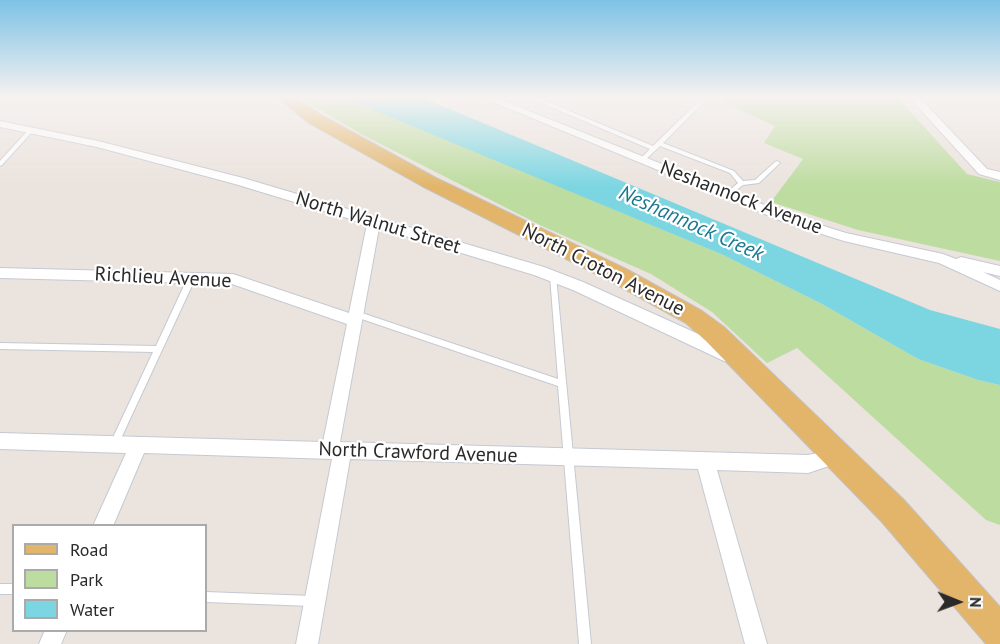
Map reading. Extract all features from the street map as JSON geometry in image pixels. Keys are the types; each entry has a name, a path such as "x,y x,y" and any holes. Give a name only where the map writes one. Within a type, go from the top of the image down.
{"main road":[{"name":"North Croton Avenue","path":"331,127 429,182 671,303 714,334 893,511 1000,633"}],"street":[{"name":"North Walnut Street","path":"16,127 98,144 239,181 553,276 742,361"},
{"name":"Neshannock Avenue","path":"560,127 727,195 821,230 943,259 1000,286"},
{"path":"942,127 983,172 1000,176"},
{"path":"307,644 356,318 375,222"},
{"path":"943,259 1000,271"},
{"name":"Richlieu Avenue","path":"0,273 233,279 356,318"},
{"name":"North Crawford Avenue","path":"0,441 808,464 823,460 833,451"},
{"path":"103,524 139,444"},
{"path":"705,461 756,644"}],"lane":[{"path":"609,127 732,172 741,183"},
{"path":"642,160 675,127"},
{"path":"0,165 31,130"},
{"path":"727,195 741,183 758,182 777,162"},
{"path":"553,276 585,644"},
{"path":"114,444 192,277"},
{"name":"Richlieu Avenue","path":"356,318 562,384"},
{"path":"0,345 158,349"},
{"path":"207,597 314,602"}],"green space":[{"path":"349,127 417,127 721,254 822,304 918,359 978,380 1000,385 1000,525 986,520 797,348 767,363 712,312 651,274 542,226"},
{"path":"774,127 924,127 967,174 1000,182 1000,261 858,230 771,202 803,159 764,143"}],"water":[{"name":"Neshannock Creek","path":"415,127 493,127 930,310 1000,329 1000,385 978,380 918,359 822,304 721,254"}]}
